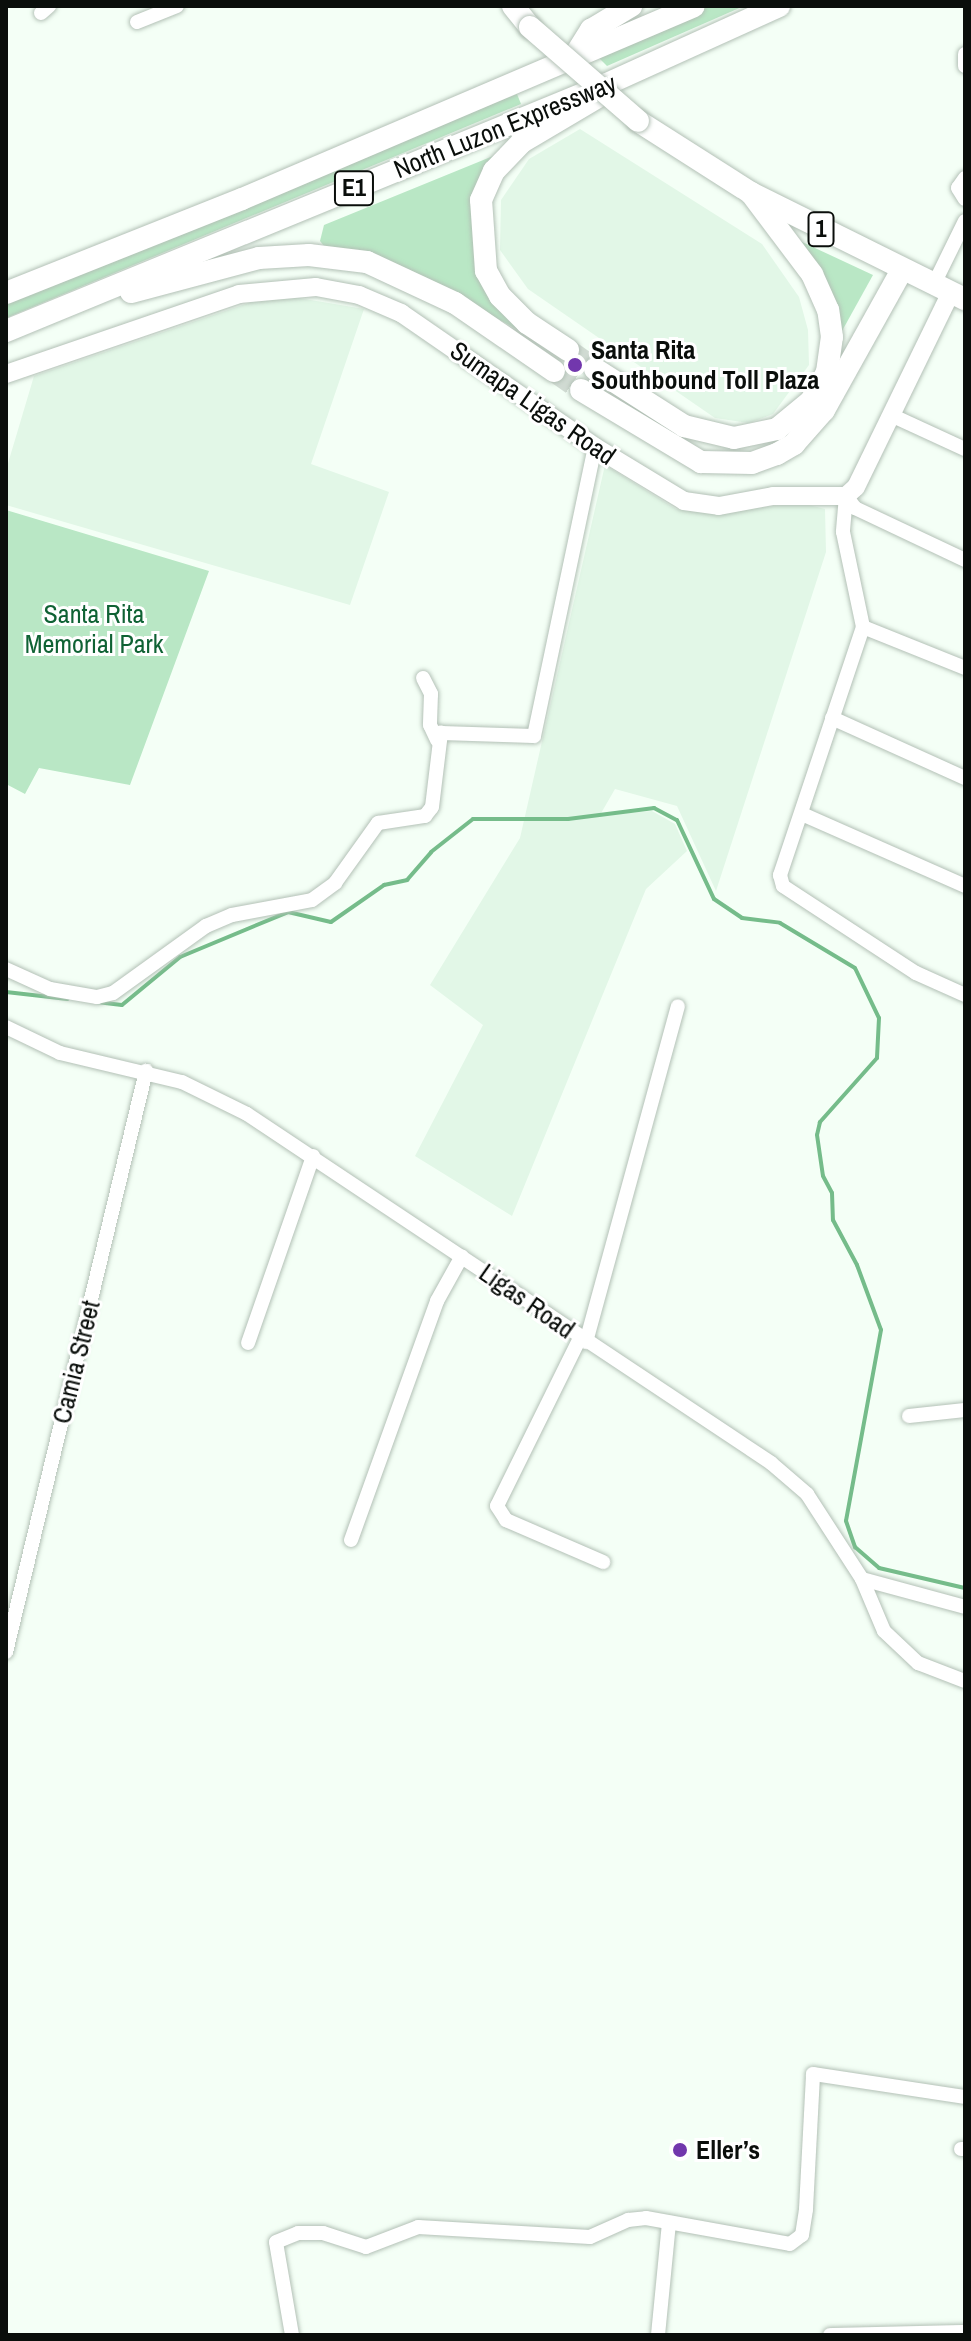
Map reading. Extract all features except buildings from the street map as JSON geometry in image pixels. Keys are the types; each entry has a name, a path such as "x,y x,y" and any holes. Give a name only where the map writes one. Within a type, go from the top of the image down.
{"highway":[{"name":"1","path":"513,6 530,27 638,121 751,193 950,292"},
{"path":"572,60 591,30 631,6"},
{"name":"North Luzon Expressway","path":"6,293 572,60 694,6"},
{"name":"North Luzon Expressway","path":"6,331 607,84 779,6"},
{"path":"568,350 527,323 500,296 486,271 481,200 494,171 522,142 590,106 607,84"},
{"path":"751,193 812,274 828,310 832,337 827,372"},
{"path":"102,292 136,292 259,258 349,259 429,288 554,371"},
{"path":"595,369 684,426 734,438 777,429 811,401 897,267"},
{"path":"581,390 652,437 701,462 752,463 777,454 794,444 824,410 897,267"}],"main road":[{"name":"Sumapa Ligas Road","path":"6,374 239,294 316,287 359,295 401,313 595,447 684,501 719,506 773,496 846,496"},
{"path":"846,496 856,487 950,292"}],"street":[{"path":"137,22 177,6"},
{"path":"965,54 965,66"},
{"path":"965,178 958,188 965,199"},
{"path":"950,292 965,221"},
{"path":"891,415 965,449"},
{"path":"437,740 446,733 530,738 537,733 595,447"},
{"path":"846,496 855,508 965,560"},
{"path":"846,496 843,532 863,627 780,875 783,886 916,973 965,995"},
{"path":"863,627 965,668"},
{"path":"6,969 50,989 97,997 144,974 206,926 232,915 312,900 335,883 378,823 425,816 432,807 437,740 430,725 431,694 423,678"},
{"path":"832,718 965,778"},
{"path":"802,814 965,886"},
{"path":"603,1562 506,1520 497,1506 583,1340 678,1006"},
{"name":"Ligas Road","path":"6,1027 60,1053 146,1071 247,1114 789,1478 807,1494 862,1579 876,1619 903,1653 965,1681"},
{"name":"Camia Street","path":"6,1652 146,1071"},
{"path":"248,1343 313,1156"},
{"path":"351,1540 437,1301 462,1256"},
{"path":"909,1416 965,1410"},
{"path":"862,1579 965,1607"},
{"path":"292,2335 276,2242 298,2233 323,2233 366,2247 418,2227 590,2237 628,2220 669,2223 797,2243 806,2209 813,2074 965,2097"},
{"path":"658,2335 669,2223"},
{"path":"830,2335 965,2332"}],"shaded area":[{"path":"580,129 762,244 799,297 808,330 809,365 773,414 749,423 715,418 528,289 500,250 501,200 529,159"},
{"path":"275,294 364,309 311,464 389,492 350,605 6,505 6,470 34,376"},
{"path":"605,465 676,509 708,513 801,503 825,509 826,552 716,891 677,806 615,789 600,815 652,811 675,824 687,851 646,889 512,1216 415,1156 483,1025 430,985 520,838"}],"green space":[{"path":"710,6 744,6 607,66 597,56"},
{"path":"517,94 521,104 6,318 6,300"},
{"path":"498,154 473,211 520,331 429,281 328,251 320,241 324,225"},
{"path":"800,241 873,275 837,340"},
{"name":"Santa Rita Memorial Park","path":"6,510 209,571 130,785 39,768 25,794 6,784"}],"waterway":[{"path":"97,1002 122,1005 180,957 288,912 331,922 384,885 407,880 431,852 473,819 568,819 654,808 677,820 714,899 742,918 780,923 855,968 879,1018 877,1058 820,1122 817,1135 823,1176 832,1193 833,1220 857,1265 881,1330 846,1521 855,1547 879,1568 965,1588"},
{"path":"6,992 68,999"}],"tunnel":[{"path":"568,350 595,369"},
{"path":"554,371 581,390"}],"place":[{"name":"Santa Rita Southbound Toll Plaza","path":"575,365"},
{"name":"Eller’s","path":"680,2150"}]}
